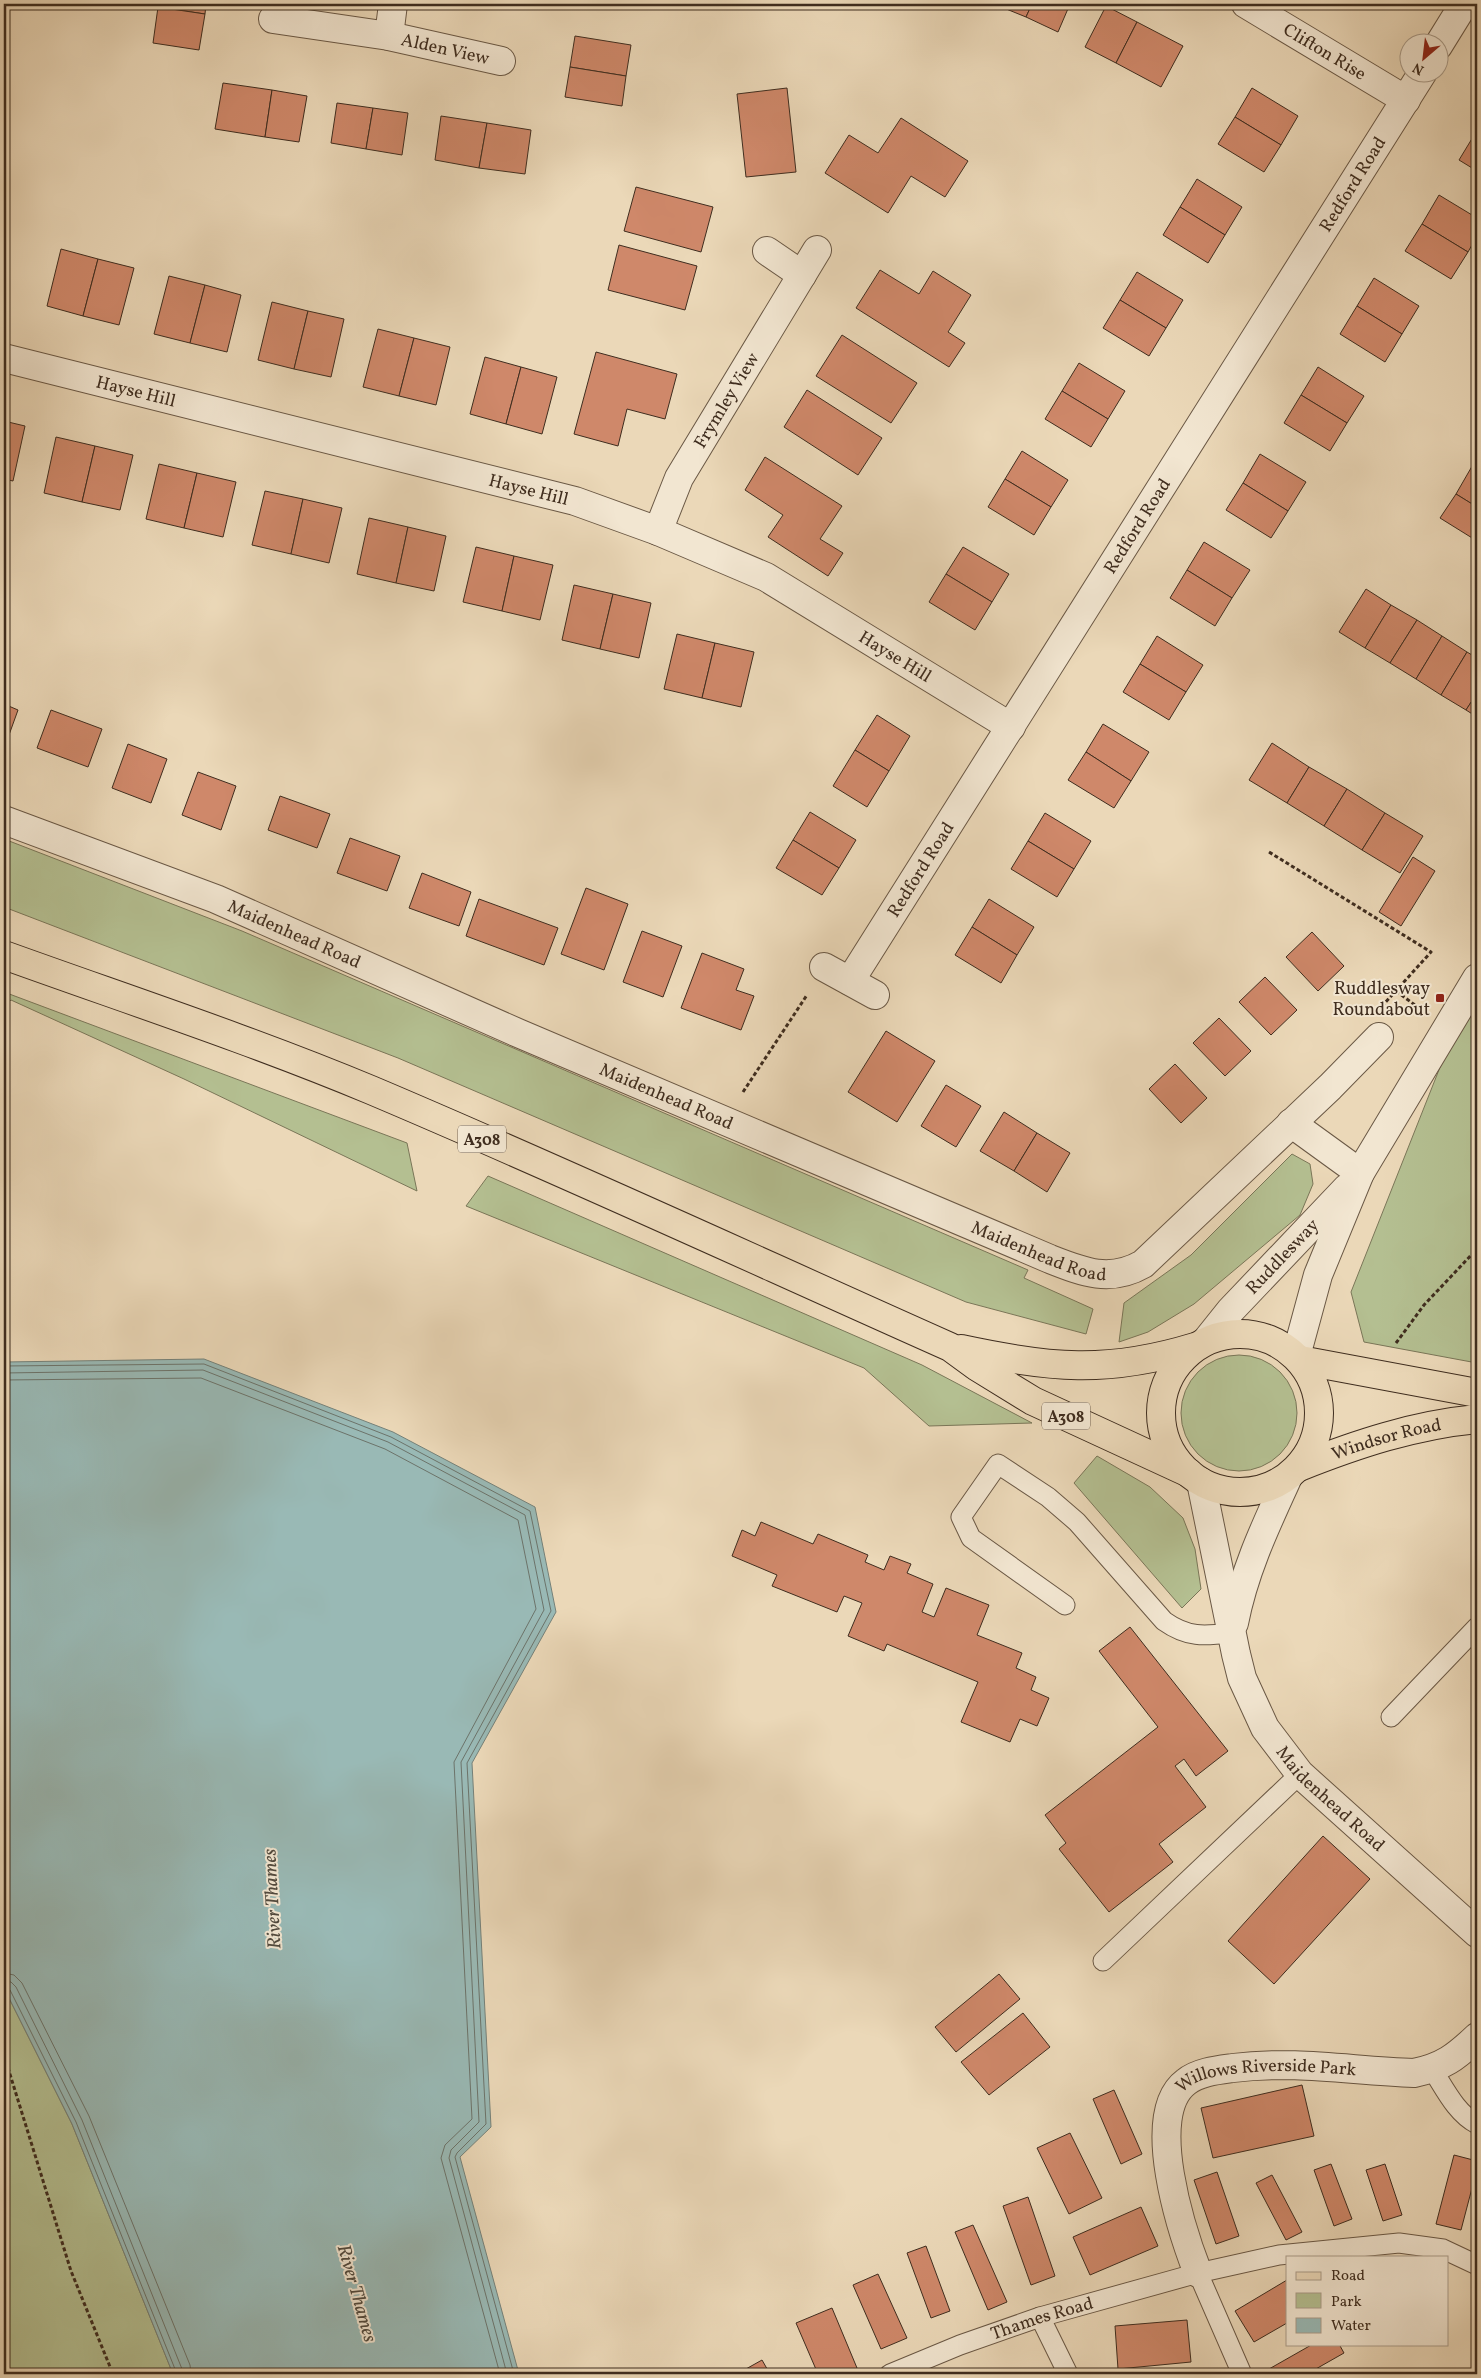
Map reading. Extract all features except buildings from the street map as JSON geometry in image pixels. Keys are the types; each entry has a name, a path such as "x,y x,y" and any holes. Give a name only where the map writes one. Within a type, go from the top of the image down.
{"main road":[{"name":"A308","path":"4,955 230,1036 370,1090 950,1347 976,1366 1033,1401 1195,1478"},
{"path":"1229,1334 1254,1334 1278,1342 1298,1358 1307,1369 1317,1392 1320,1418 1314,1442 1293,1472 1268,1488 1245,1492 1216,1488 1195,1478 1177,1461 1169,1449 1163,1434 1161,1407 1168,1379 1184,1356 1200,1344 1229,1334"},
{"name":"A308","path":"950,1347 1019,1361 1078,1366 1133,1363 1200,1344"},
{"path":"1298,1358 1477,1393"},
{"name":"Windsor Road","path":"1293,1472 1388,1435 1444,1423 1477,1419"}],"street":[{"name":"Alden View","path":"389,36 393,4"},
{"name":"Clifton Rise","path":"1246,4 1406,100"},
{"path":"1447,32 1464,4"},
{"name":"Alden View","path":"273,19 389,36 501,61"},
{"name":"Redford Road","path":"850,982 1417,82"},
{"name":"Frymley View","path":"658,531 679,478 817,250"},
{"path":"767,251 802,275"},
{"name":"Hayse Hill","path":"4,358 575,501 658,531 766,577 1011,727"},
{"name":"Maidenhead Road","path":"4,820 216,899 725,1121 1058,1262 1109,1275 1128,1272 1143,1264 1380,1037"},
{"path":"824,967 875,995"},
{"name":"Ruddlesway","path":"1298,1358 1318,1276 1360,1173 1477,978"},
{"path":"1291,1124 1360,1173"},
{"name":"Ruddlesway","path":"1200,1344 1298,1242 1360,1173"},
{"path":"1232,1633 1243,1582 1252,1557 1293,1472"},
{"name":"Maidenhead Road","path":"1195,1478 1242,1678 1265,1728 1300,1774 1473,1922"},
{"name":"Willows Riverside Park","path":"1198,2273 1179,2221 1168,2149 1169,2107 1176,2092 1186,2082 1218,2070 1263,2066 1334,2066 1407,2073 1432,2070 1449,2062 1477,2037"}],"lane":[{"path":"1065,1606 971,1538 961,1517 998,1464 1048,1497 1076,1522 1164,1621 1178,1631 1194,1635 1232,1633"},
{"path":"1391,1717 1477,1627"},
{"path":"1103,1961 1300,1774"},
{"path":"1432,2070 1458,2110 1468,2120 1477,2124"},
{"name":"Thames Road","path":"890,2374 960,2345 1040,2317 1198,2273 1279,2255 1399,2244 1443,2249 1477,2265"},
{"path":"1198,2273 1242,2374"},
{"path":"1040,2317 1068,2374"}],"path":[{"path":"1269,852 1431,952 1363,1026 1380,1037"},
{"path":"725,1121 824,967"},
{"path":"4,2055 71,2271 114,2374"}],"green space":[{"path":"4,839 242,931 1028,1270 1024,1278 1093,1309 1086,1334 966,1302 398,1058 4,907"},
{"path":"4,992 407,1143 417,1191 184,1079 11,1000 4,1007"},
{"path":"1477,1006 1477,1363 1364,1342 1351,1292 1450,1042"},
{"path":"1292,1154 1310,1164 1313,1184 1300,1215 1194,1304 1148,1332 1119,1342 1124,1303 1191,1255"},
{"path":"488,1176 922,1365 1032,1423 929,1426 864,1368 466,1206"},
{"path":"1239,1355 1261,1359 1280,1372 1293,1391 1297,1413 1293,1435 1280,1454 1261,1467 1239,1471 1217,1467 1198,1454 1185,1435 1181,1413 1185,1391 1198,1372 1217,1359"},
{"path":"1097,1456 1150,1487 1183,1518 1195,1549 1201,1589 1182,1608 1074,1483"},
{"path":"4,1988 72,2124 173,2374 4,2374"}],"water":[{"name":"River Thames","path":"204,1359 393,1432 535,1507 556,1612 472,1763 491,2127 460,2157 519,2374 173,2374 72,2124 4,1988 4,1362"}],"place":[{"name":"Ruddlesway Roundabout","path":"1440,998"}]}
